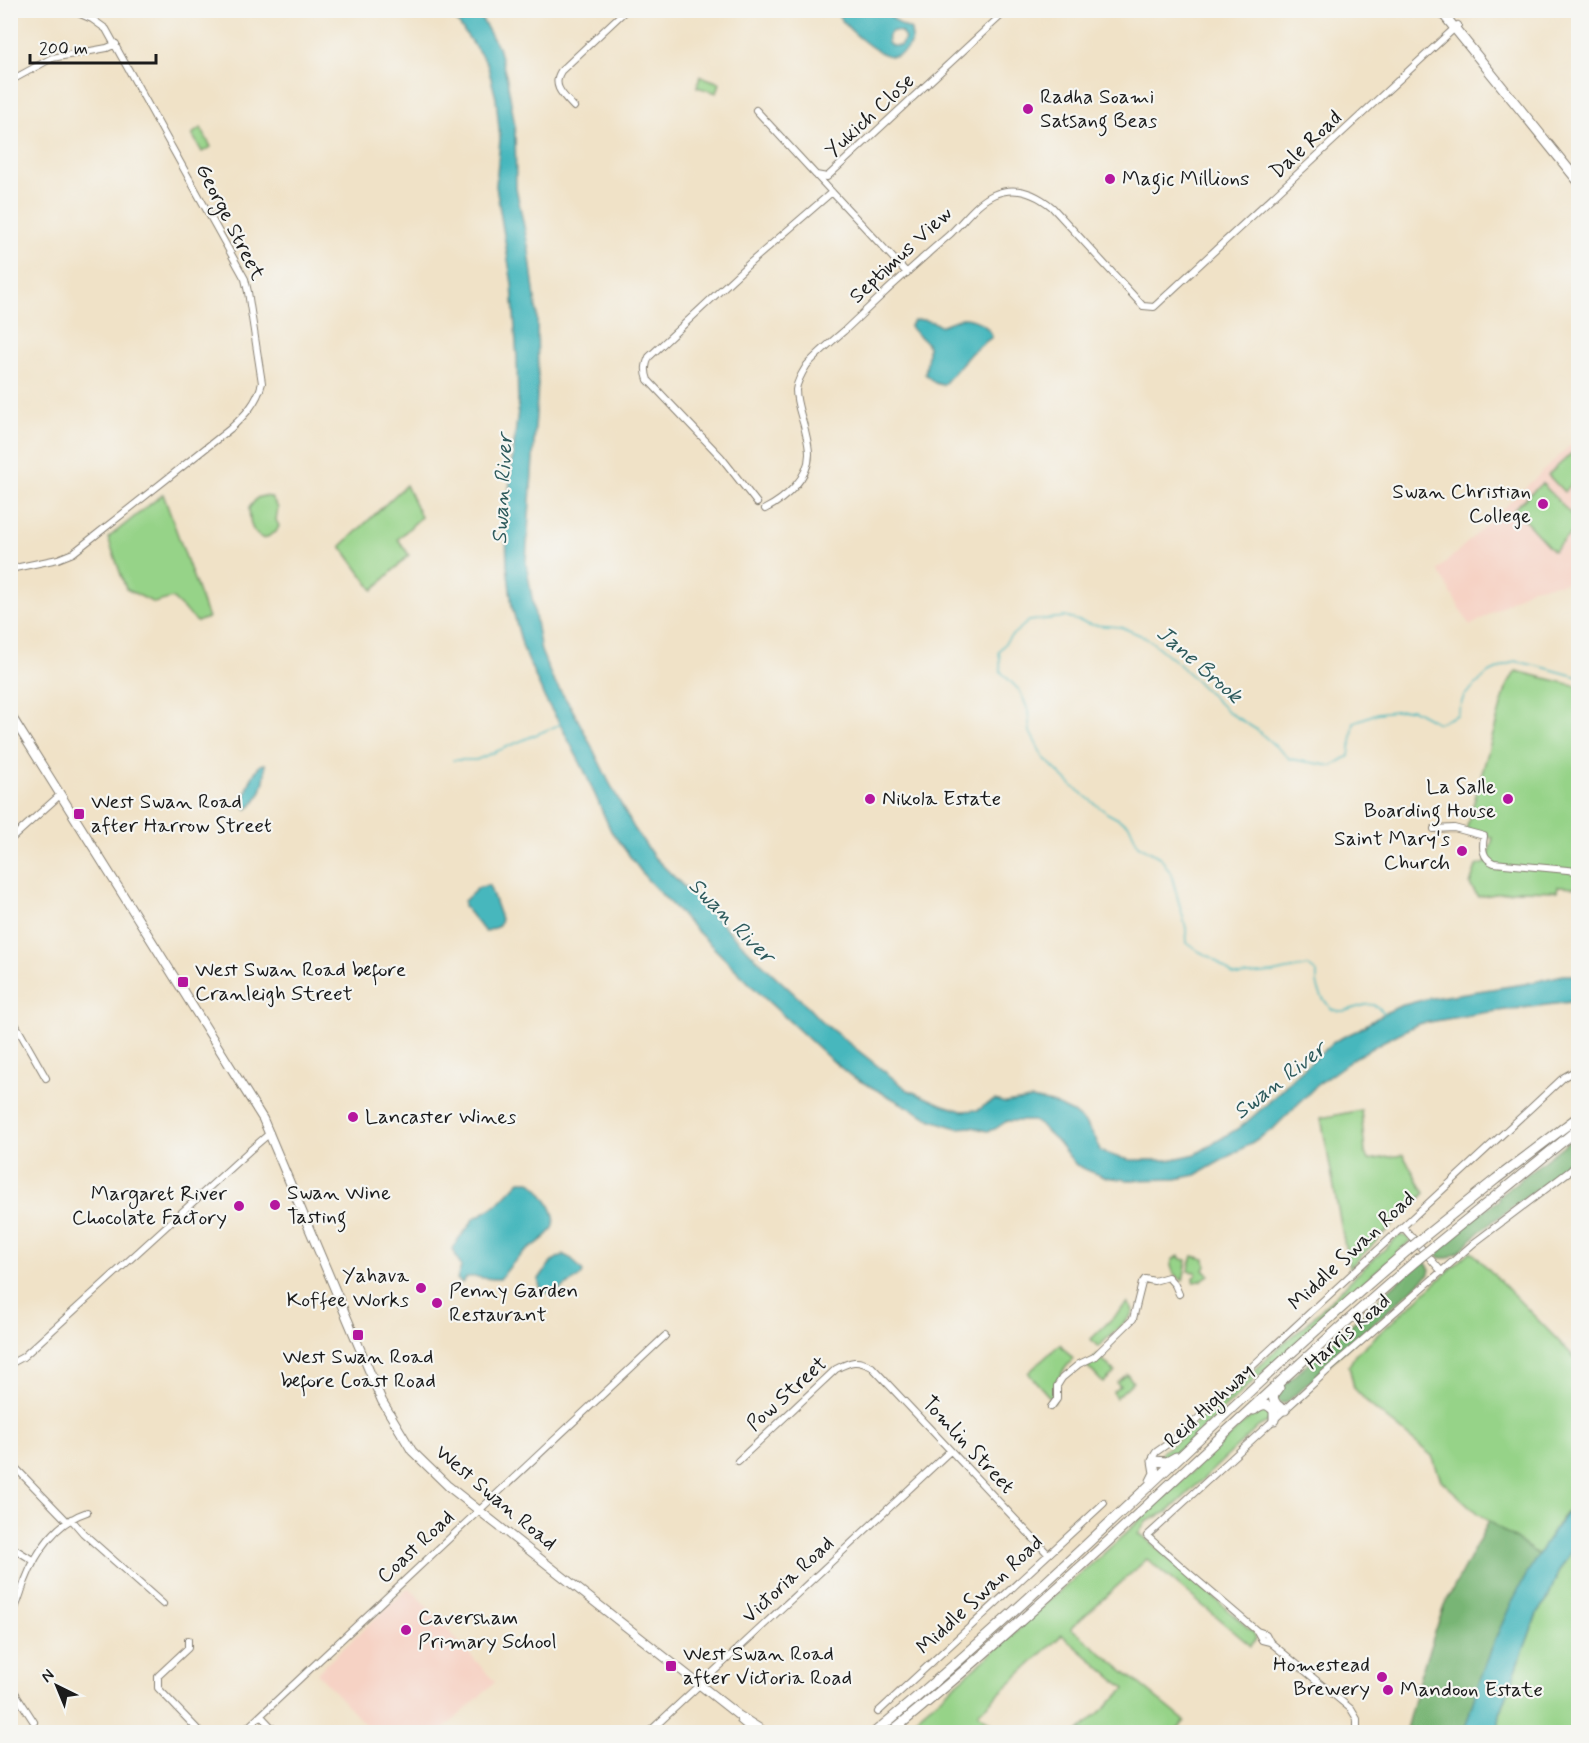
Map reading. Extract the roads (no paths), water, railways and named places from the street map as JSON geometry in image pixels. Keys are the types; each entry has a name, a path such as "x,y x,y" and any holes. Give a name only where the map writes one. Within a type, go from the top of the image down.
{"highway":[{"path":"1440,10 1456,26 1578,173"},
{"path":"1447,10 1456,26 1578,181"},
{"name":"Reid Highway","path":"875,1732 993,1631 1312,1335 1408,1250 1578,1117"},
{"name":"Reid Highway","path":"891,1732 1000,1641 1308,1355 1433,1247 1578,1129"},
{"path":"1285,1410 1276,1405 1273,1396 1308,1355"},
{"path":"1227,1431 1263,1404 1274,1411 1274,1420"},
{"path":"1133,1501 1154,1477 1153,1461 1164,1463 1170,1461 1196,1442"}],"main road":[{"name":"West Swan Road","path":"10,714 255,1105 270,1133 382,1401 412,1451 438,1477 479,1511 738,1715 765,1732"},
{"name":"West Swan Road","path":"738,1715 742,1722 755,1732"}],"street":[{"name":"George Street","path":"10,569 58,559 73,552 230,429 249,411 259,395 262,383 245,279 116,44 100,23 72,10"},
{"path":"574,106 560,91 556,83 557,77 626,10"},
{"name":"Yukich Close","path":"756,110 816,175 827,177 1007,10"},
{"name":"Dale Road","path":"1146,308 1156,305 1456,26"},
{"path":"10,81 52,58 107,48 116,44"},
{"path":"816,175 906,273"},
{"name":"Septimus View","path":"765,509 774,504 801,479 808,465 808,441 796,399 796,388 807,365 992,195 1018,190 1042,199 1146,308"},
{"path":"757,503 721,458 648,380 645,372 646,364 649,357 751,262 832,192"},
{"path":"10,840 60,795"},
{"path":"1434,829 1454,828 1484,836 1484,855 1494,863 1578,871"},
{"path":"10,1015 46,1078"},
{"name":"Middle Swan Road","path":"1153,1461 1156,1452 1182,1434 1564,1077 1578,1069"},
{"path":"10,1364 23,1357 270,1133"},
{"name":"Harris Road","path":"1357,1732 1357,1719 1351,1709 1270,1642 1266,1634 1257,1631 1148,1536 1285,1410 1474,1243 1571,1170 1578,1162"},
{"path":"1402,1227 1442,1272"},
{"path":"1051,1407 1057,1400 1057,1386 1062,1378 1079,1364 1094,1357 1133,1319 1145,1279 1154,1281 1168,1277 1179,1294"},
{"name":"Coast Road","path":"243,1732 665,1336"},
{"name":"Pow Street","path":"738,1461 836,1369 849,1362 862,1362"},
{"name":"Tomlin Street","path":"862,1362 873,1367 1048,1554"},
{"name":"Victoria Road","path":"649,1732 950,1451"},
{"path":"10,1462 83,1533 163,1604"},
{"name":"Middle Swan Road","path":"878,1713 1104,1503"},
{"path":"10,1617 34,1561 47,1542 69,1520 87,1512"},
{"path":"10,1546 34,1561"},
{"path":"188,1640 188,1648 158,1676 157,1682 158,1688 200,1732"},
{"path":"10,1685 34,1722"},
{"path":"261,1716 276,1732"}],"water":[{"path":"444,11 477,11 498,47 507,79 515,126 516,188 529,250 537,314 538,384 526,562 541,651 553,680 571,707 634,828 654,857 821,1021 908,1090 943,1105 962,1111 978,1110 995,1100 1005,1103 1032,1099 1052,1103 1073,1113 1085,1123 1096,1139 1100,1151 1131,1160 1169,1160 1196,1154 1242,1126 1335,1041 1400,1006 1426,999 1524,984 1563,975 1578,975 1578,1001 1418,1024 1356,1057 1317,1085 1273,1129 1245,1147 1196,1175 1176,1179 1129,1180 1104,1177 1076,1165 1057,1141 1033,1121 1007,1121 987,1131 972,1127 957,1128 932,1120 851,1076 829,1058 757,991 646,878 611,831 584,770 545,699 523,648 512,607 507,565 506,527 518,410 517,359 512,284 496,186 500,139 496,98 487,63 455,19"},
{"path":"837,11 884,11 911,30 912,39 904,51 891,56 877,50 860,38","holes":["901,32 905,39 900,46 892,46 888,43 890,33"]},
{"path":"961,318 980,323 988,329 992,337 971,353 945,383 942,385 935,383 925,374 928,346 910,326 912,322 923,320 940,326"},
{"path":"265,764 262,789 247,809 245,801 249,784 260,765"},
{"path":"489,885 501,919 499,926 485,932 464,906 464,901 478,888"},
{"path":"520,1181 530,1181 548,1203 554,1217 552,1230 545,1238 516,1259 500,1279 467,1277 462,1283 457,1279 461,1267 453,1249 455,1244 473,1219 497,1205"},
{"path":"564,1255 572,1259 583,1272 581,1276 553,1294 544,1291 539,1279 552,1262"},
{"path":"1578,1499 1578,1540 1558,1573 1547,1600 1538,1611 1500,1714 1498,1732 1464,1732 1495,1639 1523,1580 1558,1525"}],"waterway":[{"name":"Jane Brook","path":"1384,1013 1374,1005 1368,1004 1340,1011 1331,1009 1320,992 1317,973 1308,966 1272,973 1238,976 1233,975 1211,957 1187,943 1186,928 1171,874 1161,858 1138,845 1129,825 1107,813 1071,785 1043,757 1030,732 1028,710 1020,691 1001,672 999,651 1010,637 1029,621 1065,617 1093,625 1121,627 1147,638 1180,665 1228,712 1257,730 1290,759 1332,766 1349,756 1354,722 1378,713 1412,709 1438,723 1457,715 1464,696 1487,674 1515,661 1578,677"},
{"path":"453,760 476,760 561,724"}],"place":[{"name":"Radha Soami Satsang Beas","path":"1028,109"},
{"name":"Magic Millions","path":"1110,179"},
{"name":"Swan Christian College","path":"1543,504"},
{"name":"Nikola Estate","path":"870,799"},
{"name":"La Salle Boarding House","path":"1508,799"},
{"name":"West Swan Road after Harrow Street","path":"79,814"},
{"name":"Saint Mary's Church","path":"1462,851"},
{"name":"West Swan Road before Cranleigh Street","path":"183,982"},
{"name":"Lancaster Wines","path":"353,1117"},
{"name":"Swan Wine Tasting","path":"275,1205"},
{"name":"Margaret River Chocolate Factory","path":"239,1206"},
{"name":"Yahava Koffee Works","path":"421,1288"},
{"name":"Penny Garden Restaurant","path":"437,1303"},
{"name":"West Swan Road before Coast Road","path":"358,1335"},
{"name":"Caversham Primary School","path":"406,1630"},
{"name":"West Swan Road after Victoria Road","path":"671,1666"},
{"name":"Homestead Brewery","path":"1382,1677"},
{"name":"Mandoon Estate","path":"1388,1690"}],"water label":[{"name":"Swan River","path":"503,489"},
{"name":"Swan River","path":"731,921"},
{"name":"Swan River","path":"1280,1081"}]}
